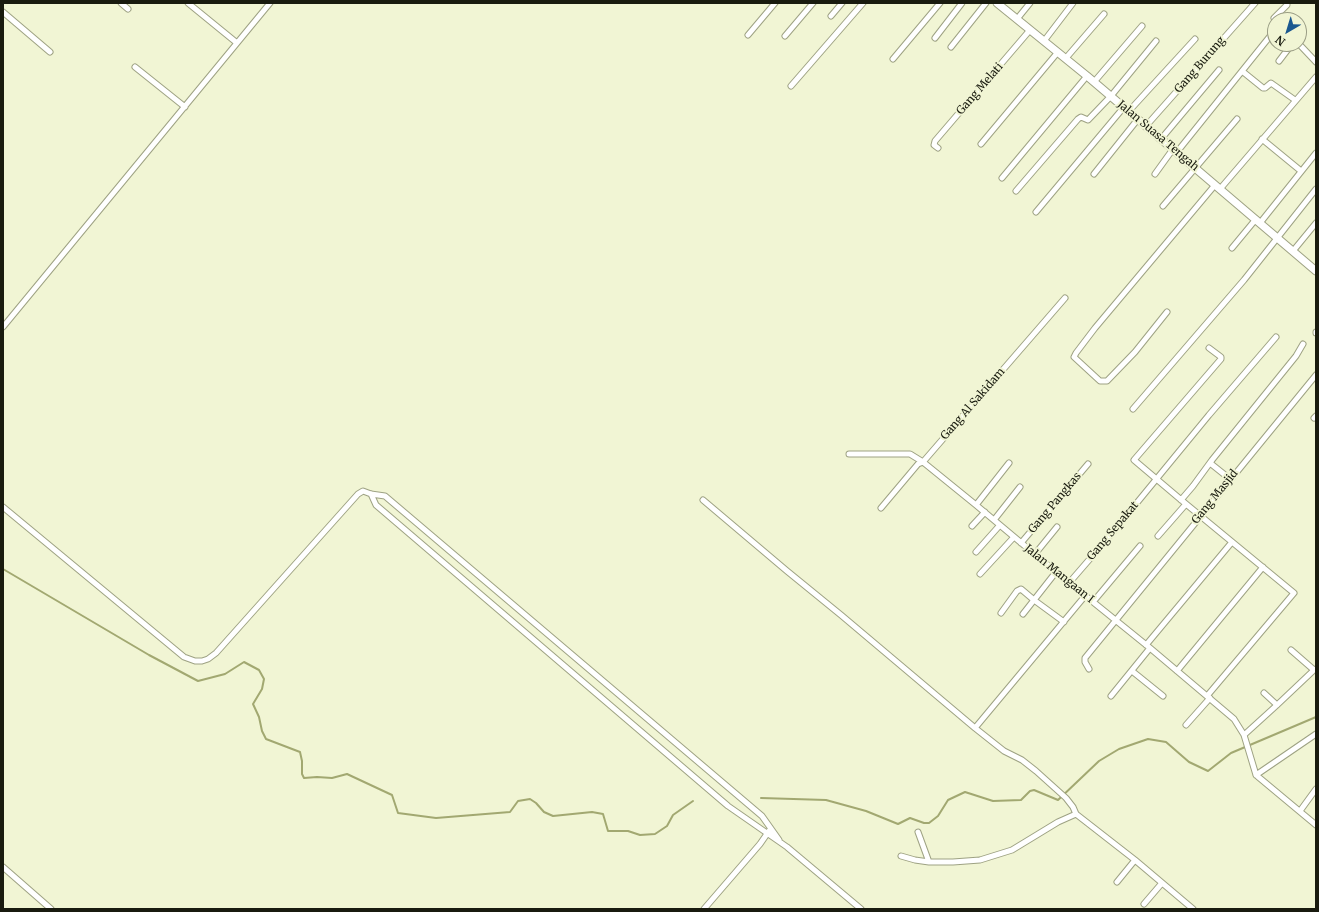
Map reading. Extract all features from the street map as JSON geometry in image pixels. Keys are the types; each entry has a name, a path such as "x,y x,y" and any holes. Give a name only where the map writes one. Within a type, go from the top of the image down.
{"street":[{"path":"121,3 128,9"},
{"path":"188,3 237,43"},
{"path":"3,328 270,3"},
{"path":"748,35 775,3"},
{"path":"785,36 813,3"},
{"path":"831,16 842,3"},
{"path":"893,59 940,3"},
{"path":"935,38 962,3"},
{"path":"951,47 986,3"},
{"name":"Jalan Suasa Tengah","path":"998,3 1066,58 1316,271"},
{"path":"1017,19 1030,3"},
{"path":"1044,41 1073,3"},
{"name":"Gang Burung","path":"1146,126 1255,3"},
{"path":"1279,12 1287,3"},
{"path":"791,86 861,4"},
{"path":"3,12 50,52"},
{"path":"1066,58 1104,14"},
{"path":"1094,82 1142,26"},
{"name":"Gang Melati","path":"938,148 934,145 935,141 1030,30"},
{"path":"1036,212 1126,109 1195,38"},
{"path":"1016,191 1078,119 1081,117 1088,120 1111,96 1156,40"},
{"path":"1155,174 1267,40"},
{"path":"981,144 1058,52"},
{"path":"1279,61 1286,52"},
{"path":"1307,52 1316,62"},
{"path":"135,67 185,108"},
{"path":"1161,139 1219,70"},
{"path":"1242,71 1263,88 1271,83 1295,100"},
{"path":"1002,178 1087,76"},
{"path":"1167,312 1135,352 1107,381 1100,380 1074,357 1095,328 1316,77"},
{"path":"1094,174 1138,119"},
{"path":"1163,206 1237,119"},
{"path":"1262,139 1301,171"},
{"path":"1232,248 1258,221 1316,153"},
{"path":"1133,410 1244,280 1316,189"},
{"path":"1293,251 1316,223"},
{"name":"Gang Al Sakidam","path":"881,508 918,464 923,462 1064,298"},
{"name":"Gang Sepakat","path":"1069,583 1276,337"},
{"path":"1181,500 1296,356 1302,344"},
{"path":"1186,725 1294,593 1134,460 1221,359 1221,357 1209,348"},
{"name":"Gang Masjid","path":"1089,669 1085,662 1086,658 1115,620 1316,375"},
{"name":"Jalan Mangaan I","path":"849,454 910,454 923,462 976,504 1069,583 1148,646 1234,719 1244,735 1256,775"},
{"path":"976,504 1009,463"},
{"path":"1210,463 1230,479"},
{"name":"Gang Pangkas","path":"1021,543 1088,464"},
{"path":"994,520 1020,487"},
{"path":"3,507 184,657 195,661 202,661 208,659 216,653 358,494 363,491 384,496 762,816 769,831"},
{"path":"371,494 376,505 728,806 769,831 861,909"},
{"path":"703,500 975,728 1004,751 1022,760 1062,794 1073,806 1076,814 1194,909"},
{"path":"1158,536 1186,504"},
{"path":"972,526 985,512"},
{"path":"976,552 1000,525"},
{"path":"1035,554 1057,527"},
{"path":"980,574 1014,537"},
{"path":"1111,696 1132,671 1148,646 1232,542"},
{"path":"1093,602 1140,546"},
{"path":"1177,671 1263,567"},
{"path":"1023,614 1056,572"},
{"path":"1001,613 1020,589 1064,622"},
{"path":"975,728 1085,596"},
{"path":"1244,735 1315,670 1291,650"},
{"path":"1132,671 1163,696"},
{"path":"1264,693 1277,705"},
{"path":"1315,735 1256,775 1316,825"},
{"path":"1300,811 1316,789"},
{"path":"901,856 929,862 953,862 997,855 1012,850 1058,822 1076,814"},
{"path":"704,909 769,831"},
{"path":"918,832 929,862"},
{"path":"1117,882 1135,860"},
{"path":"3,867 51,909"},
{"path":"1144,904 1162,882"}],"waterway":[{"path":"3,569 149,655 198,681 225,674 244,662 259,670 264,679 262,689 253,704 266,739 300,752 302,774 304,778 332,778 347,774 392,795 398,813 436,818 510,812 518,801 530,799 544,812 553,816 592,812 603,814 608,831 628,831 640,835 655,834 667,826 673,815 693,801"},
{"path":"761,798 826,800 866,811 898,824 910,818 924,823 929,823 938,816 948,800 965,792 993,801 1021,800 1030,791 1034,790 1058,800 1099,761 1119,749 1148,739 1166,742 1189,762 1208,771 1231,753 1316,717"}]}
